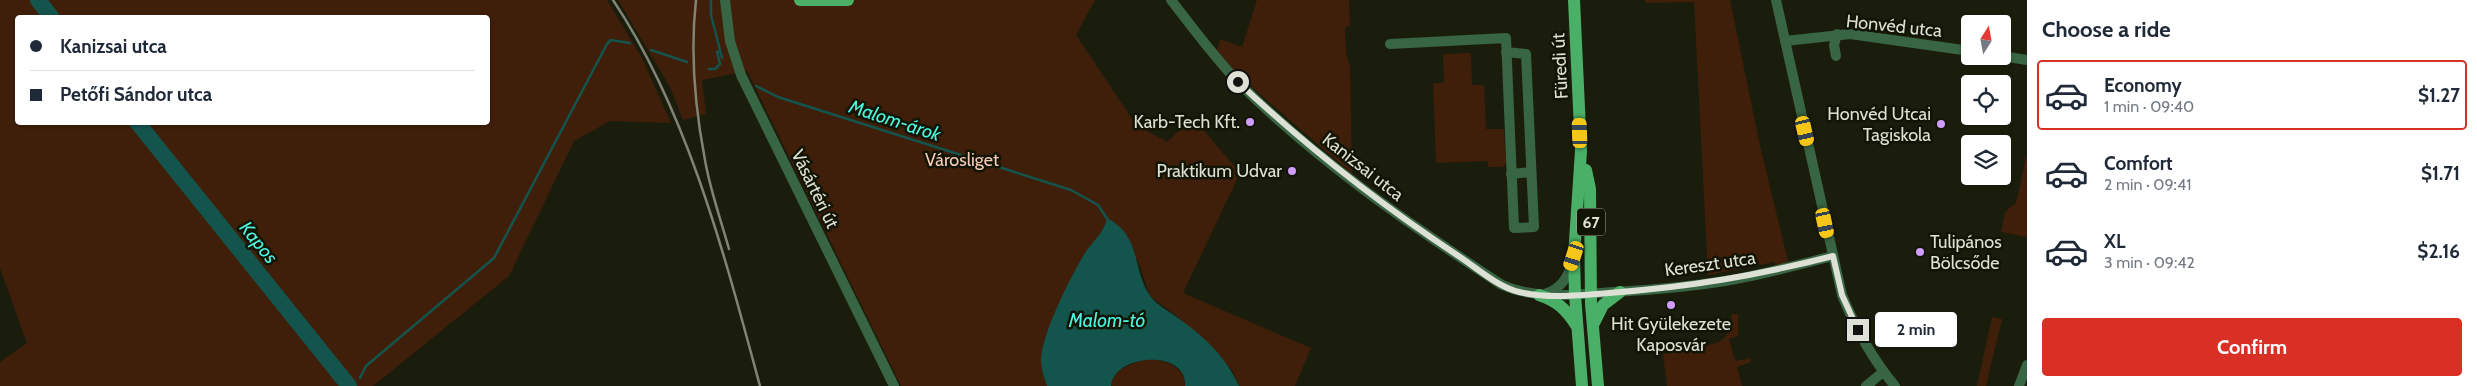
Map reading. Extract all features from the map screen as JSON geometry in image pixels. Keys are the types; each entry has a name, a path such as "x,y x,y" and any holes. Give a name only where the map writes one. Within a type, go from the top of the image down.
{"main road":[{"path":"800,0 848,0"},
{"name":"Füredi út","path":"1574,2 1581,151 1574,256 1575,295"},
{"name":"Füredi út","path":"1581,151 1590,189 1591,294"},
{"path":"1592,328 1603,305 1620,292"},
{"name":"67","path":"1591,294 1592,328 1598,386"},
{"path":"1539,295 1562,306 1577,328"},
{"name":"67","path":"1575,295 1582,386"}],"street":[{"name":"Vásártéri út","path":"725,0 730,41 741,75 894,386"},
{"name":"Kanizsai utca","path":"1171,0 1206,46 1238,82 1278,120 1336,168 1435,241 1502,285 1517,292 1539,295 1591,294"},
{"path":"1776,0 1842,295 1850,315 1883,372 1895,386"},
{"path":"1785,41 1837,34"},
{"name":"Honvéd utca","path":"1836,56 1834,45 1837,34 1850,34 1961,50"},
{"path":"1390,44 1506,38 1506,52 1511,174 1514,228 1534,227 1526,54 1506,52"},
{"path":"2011,57 2027,60"},
{"path":"1511,174 1531,172"},
{"path":"1539,295 1554,291 1563,283 1574,256"},
{"name":"Kereszt utca","path":"1591,294 1727,281 1790,268 1833,256"},
{"path":"2020,386 2027,365"},
{"path":"1866,386 1883,372"}],"green space":[{"path":"0,0 607,0 642,58 671,123 610,121 574,141 509,276 373,386 0,386 0,362 27,343 0,268"},
{"name":"Városliget","path":"618,0 1095,0 1076,35 1136,125 1167,142 1193,118 1240,173 1183,293 1311,348 1295,386 1239,386 1232,370 1178,317 1150,296 1138,261 1107,218 1105,228 1087,251 1070,280 1043,344 1042,372 1047,386 901,386 747,71 702,80 706,114 683,120 670,87"},
{"path":"1257,0 1349,0 1350,26 1345,27 1346,54 1350,66 1352,174 1240,77 1217,52 1220,39 1242,47"},
{"path":"1645,0 1730,0 1760,146 1788,261 1786,265 1776,268 1774,262 1708,275 1694,2 1646,3"},
{"path":"1471,53 1472,85 1484,85 1486,129 1504,129 1506,163 1503,167 1488,167 1488,161 1436,163 1433,83 1444,83 1443,54"},
{"path":"2027,153 2027,237 2001,232 2005,212 2016,203"},
{"path":"1731,314 1738,314 1738,336 1729,339 1735,361 1750,358 1751,362 1737,367 1742,386 1667,386 1663,354 1717,343 1729,331"},
{"path":"1992,317 2002,319 1986,386 1977,386"},
{"path":"1146,359 1159,360 1172,365 1182,373 1185,386 1111,386 1115,375 1119,371"}],"water":[{"name":"Malom-tó","path":"1107,218 1126,235 1135,254 1145,287 1151,297 1160,306 1197,332 1221,356 1239,386 1185,386 1183,374 1175,366 1164,361 1150,360 1124,367 1115,375 1111,386 1047,386 1041,360 1046,335 1074,273 1106,223"}],"waterway":[{"name":"Kapos","path":"38,0 50,15"},
{"path":"711,0 711,15 722,58"},
{"path":"360,378 366,366 494,258 607,44 611,40 630,43"},
{"path":"651,50 687,62"},
{"path":"709,69 715,69 720,64 717,52 720,51"},
{"name":"Malom-árok","path":"756,86 778,97 1071,190 1098,205 1108,220"},
{"name":"Kapos","path":"139,125 349,386"}],"railway":[{"path":"613,0 639,43 663,89 683,137 718,237 760,386"},
{"path":"696,0 693,40 694,80 699,121 710,182 729,249"}],"place":[{"name":"Karb-Tech Kft.","path":"1250,122"},
{"name":"Honvéd Utcai Tagiskola","path":"1941,124"},
{"name":"Praktikum Udvar","path":"1292,171"},
{"name":"Tulipános Bölcsőde","path":"1920,252"},
{"name":"Hit Gyülekezete Kaposvár","path":"1671,305"}],"route":[{"path":"1238,82 1278,120 1381,202 1435,241 1502,285 1517,292 1539,295 1575,295 1702,285 1790,268 1833,256 1842,295 1858,330"}]}
